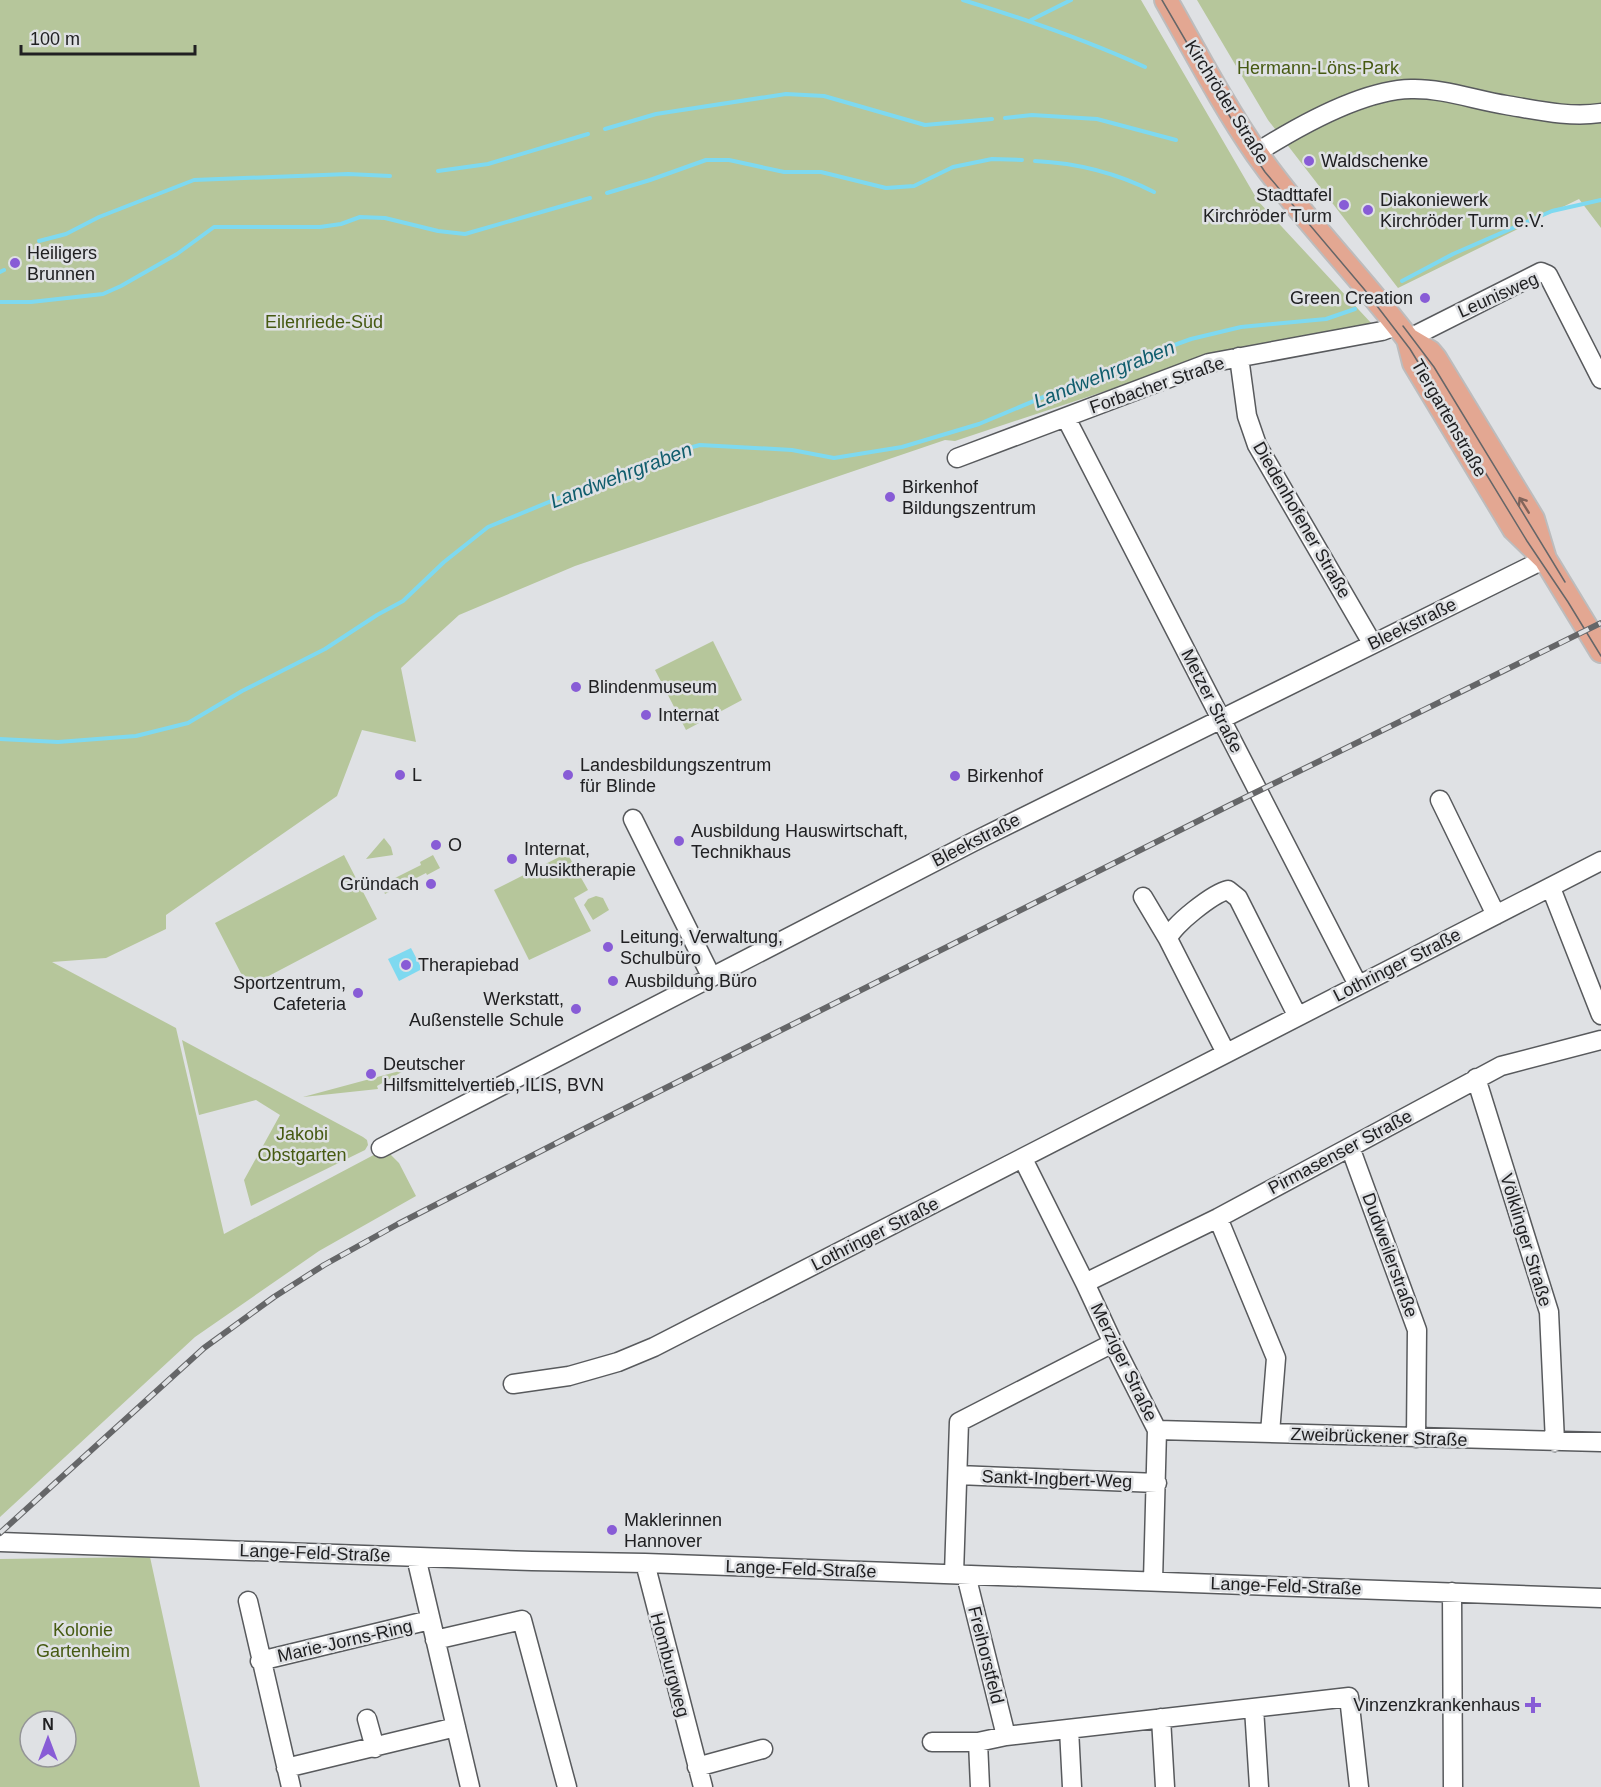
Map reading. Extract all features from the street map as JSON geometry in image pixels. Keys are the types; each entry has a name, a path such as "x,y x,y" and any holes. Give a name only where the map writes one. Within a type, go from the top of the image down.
{"main road":[{"name":"Kirchröder Straße","path":"1166,0 1256,153 1290,198 1403,332"},
{"name":"Tiergartenstraße","path":"1403,332 1414,363 1511,524 1518,535 1545,559 1601,651"}],"street":[{"path":"1256,153 1338,108 1366,96 1400,90 1434,91 1534,110 1580,114 1601,113"},
{"name":"Leunisweg","path":"1403,332 1541,272 1548,275 1601,379"},
{"name":"Forbacher Straße","path":"957,458 1209,363 1382,331 1403,332"},
{"name":"Diedenhofener Straße","path":"1239,357 1248,416 1257,446 1372,643"},
{"name":"Metzer Straße","path":"1066,418 1358,985"},
{"name":"Bleekstraße","path":"381,1148 963,846 1545,559"},
{"path":"1440,800 1496,915"},
{"path":"633,819 711,976"},
{"name":"Lothringer Straße","path":"513,1384 569,1376 618,1362 654,1347 1601,861"},
{"path":"1551,888 1596,994 1601,1015"},
{"path":"1168,939 1170,932 1188,917 1220,892 1227,890 1238,898 1297,1015"},
{"path":"1143,897 1168,939 1226,1053"},
{"name":"Pirmasenser Straße","path":"1085,1283 1218,1218 1501,1066 1601,1040"},
{"name":"Völklinger Straße","path":"1476,1078 1549,1312 1555,1442"},
{"name":"Dudweilerstraße","path":"1350,1147 1417,1330 1416,1438"},
{"name":"Merziger Straße","path":"1023,1159 1157,1430 1153,1581"},
{"path":"1218,1218 1276,1358 1270,1433"},
{"name":"Sankt-Ingbert-Weg","path":"960,1574 959,1422 1113,1343"},
{"name":"Zweibrückener Straße","path":"1157,1430 1601,1442"},
{"name":"Sankt-Ingbert-Weg","path":"958,1475 1157,1483"},
{"name":"Lange-Feld-Straße","path":"0,1542 1601,1598"},
{"name":"Marie-Jorns-Ring","path":"416,1557 470,1787"},
{"name":"Homburgweg","path":"645,1563 703,1787"},
{"name":"Freihorstfeld","path":"960,1574 1006,1736"},
{"path":"1452,1592 1453,1787"},
{"name":"Marie-Jorns-Ring","path":"248,1601 260,1661 291,1787"},
{"name":"Marie-Jorns-Ring","path":"260,1661 430,1620"},
{"path":"435,1640 522,1620 567,1787"},
{"path":"932,1742 978,1742 1006,1736 1349,1697 1359,1787"},
{"path":"1254,1708 1259,1787"},
{"path":"1161,1718 1165,1787"},
{"path":"367,1719 375,1748"},
{"path":"286,1768 456,1727"},
{"path":"1069,1729 1072,1787"},
{"path":"978,1742 980,1787"},
{"path":"697,1767 763,1749"}],"green space":[{"name":"Eilenriede-Süd","path":"0,0 1141,0 1258,201 1372,324 1229,350 955,441 945,440 575,566 459,615 401,668 416,742 362,730 337,796 166,915 166,929 106,958 52,962 176,1028 224,1234 385,1149 399,1163 416,1196 319,1251 195,1337 0,1517"},
{"name":"Hermann-Löns-Park","path":"1197,0 1601,0 1601,228 1579,199 1398,288 1268,120"},
{"path":"713,641 742,700 686,730 655,670"},
{"path":"384,838 391,847 393,855 366,859"},
{"path":"567,853 588,890 574,898 591,931 529,960 494,890"},
{"path":"344,855 377,919 248,987 215,923"},
{"path":"433,855 440,868 385,894 381,885 421,865 420,862"},
{"path":"596,896 603,898 609,910 593,920 584,905 588,899"},
{"name":"Jakobi Obstgarten","path":"182,1040 363,1137 367,1140 368,1145 365,1150 251,1206 244,1180 280,1115 256,1100 199,1115"},
{"path":"407,1069 377,1086 378,1089 303,1097"},
{"name":"Kolonie Gartenheim","path":"150,1557 200,1787 0,1787 0,1559"}],"water":[{"name":"Therapiebad","path":"411,948 422,969 399,981 388,959"}],"waterway":[{"path":"963,0 1055,30 1145,67"},
{"path":"1031,20 1071,0"},
{"path":"605,129 656,114 786,94 824,96 925,125 992,119"},
{"path":"1005,118 1032,115 1097,119 1176,140"},
{"path":"438,171 488,164 588,134"},
{"path":"607,193 706,160 729,160 784,172 821,172 886,188 914,186 953,167 992,159 1022,160"},
{"path":"1035,161 1096,170 1126,179 1154,192"},
{"path":"39,241 66,234 99,217 194,180 348,174 390,176"},
{"path":"0,302 31,302 103,294 177,254 214,227 320,227 341,224 360,217 385,218 438,231 465,234 590,198"},
{"name":"Landwehrgraben","path":"1402,281 1453,254 1552,211 1601,200"},
{"path":"0,272 4,270"},
{"name":"Landwehrgraben","path":"0,739 58,742 136,736 188,723 242,691 325,649 403,601 444,562 488,527 666,454 700,445 792,450 834,458 902,447 979,424 1122,364 1191,339 1241,327 1326,319 1355,309"}],"tram line":[{"path":"1162,0 1243,139 1265,172 1364,289 1410,349 1527,541 1601,656"},
{"path":"1403,326 1434,367 1565,582"}],"railway":[{"path":"0,1533 204,1348 274,1297 324,1265 398,1224 586,1128 1230,805 1601,623"}],"place":[{"name":"Waldschenke","path":"1309,161"},
{"name":"Stadttafel Kirchröder Turm","path":"1344,205"},
{"name":"Diakoniewerk Kirchröder Turm e.V.","path":"1368,210"},
{"name":"Heiligers Brunnen","path":"15,263"},
{"name":"Green Creation","path":"1425,298"},
{"name":"Birkenhof Bildungszentrum","path":"890,497"},
{"name":"Blindenmuseum","path":"576,687"},
{"name":"Internat","path":"646,715"},
{"name":"L","path":"400,775"},
{"name":"Landesbildungszentrum für Blinde","path":"568,775"},
{"name":"Birkenhof","path":"955,776"},
{"name":"Ausbildung Hauswirtschaft, Technikhaus","path":"679,841"},
{"name":"O","path":"436,845"},
{"name":"Internat, Musiktherapie","path":"512,859"},
{"name":"Gründach","path":"431,884"},
{"name":"Leitung, Verwaltung, Schulbüro","path":"608,947"},
{"name":"Therapiebad","path":"406,965"},
{"name":"Ausbildung Büro","path":"613,981"},
{"name":"Sportzentrum, Cafeteria","path":"358,993"},
{"name":"Werkstatt, Außenstelle Schule","path":"576,1009"},
{"name":"Deutscher Hilfsmittelvertieb, ILIS, BVN","path":"371,1074"},
{"name":"Maklerinnen Hannover","path":"612,1530"},
{"name":"Vinzenzkrankenhaus","path":"1533,1705"}]}
